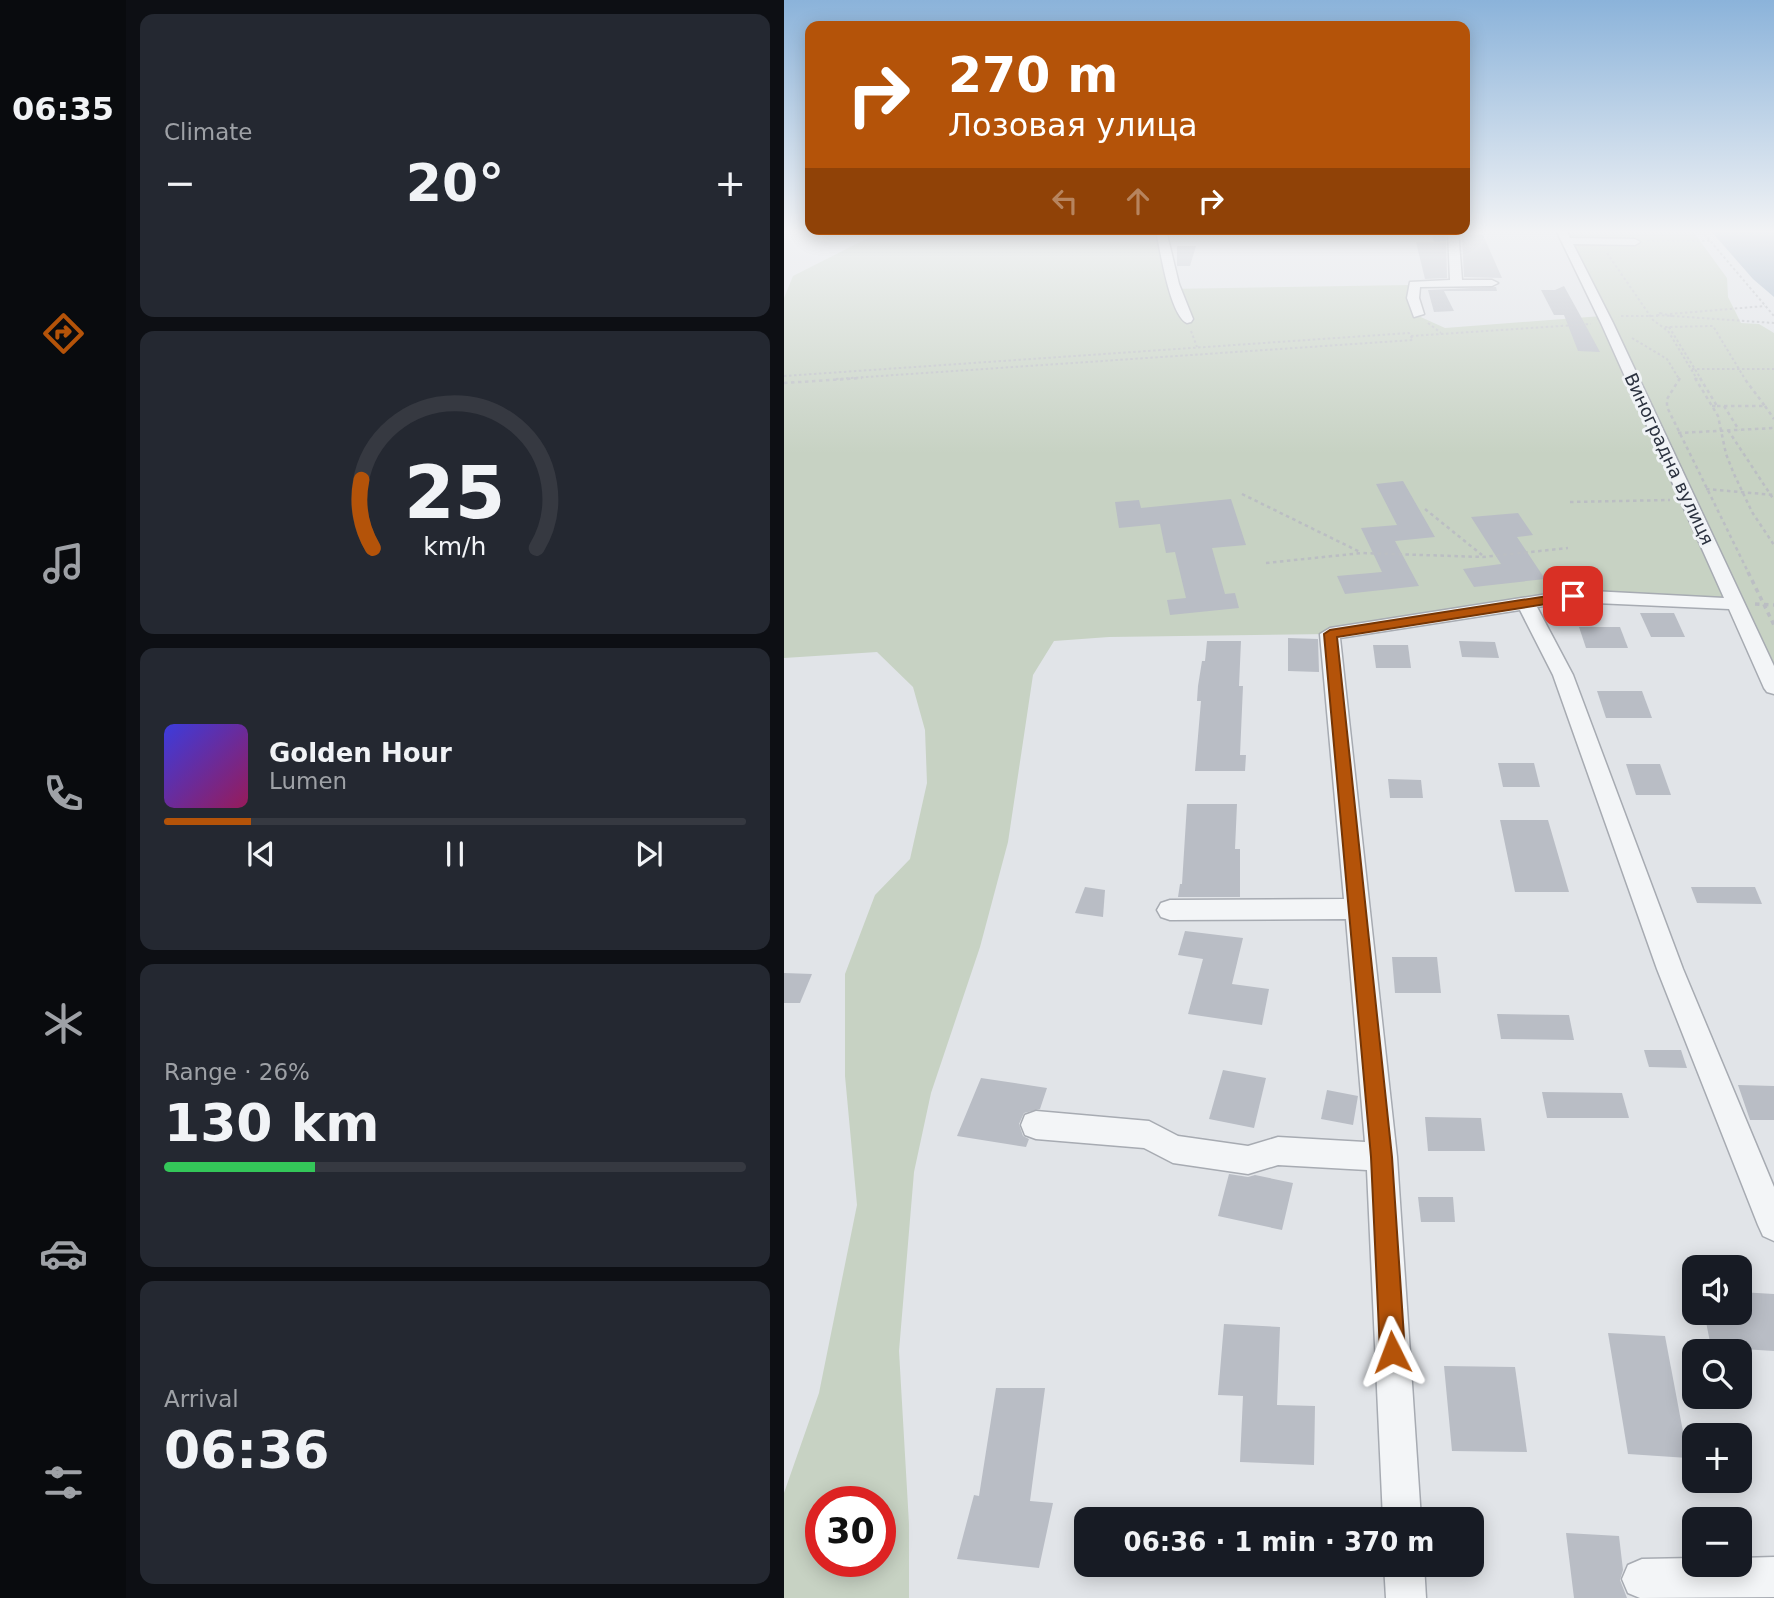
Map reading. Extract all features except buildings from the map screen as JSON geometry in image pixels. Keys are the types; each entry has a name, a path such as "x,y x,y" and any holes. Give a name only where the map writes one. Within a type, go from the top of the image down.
{"street":[{"path":"1181,305 1187,319"},
{"path":"1415,305 1418,314"},
{"name":"Виноградна вулиця","path":"1597,305 1774,688"},
{"path":"1401,1507 1382,1157 1330,634 1573,596 1736,604"},
{"path":"1526,603 1563,675 1670,969 1774,1225"},
{"path":"1170,910 1357,909"},
{"path":"1036,1125 1149,1135 1173,1149 1248,1160 1278,1151 1382,1157"},
{"path":"1405,1577 1406,1598"},
{"path":"1642,1579 1774,1577"}],"path":[{"path":"1642,305 1650,316 1663,327 1692,369"},
{"path":"1671,315 1765,306 1774,316"},
{"path":"1618,309 1633,340 1667,359 1679,375 1680,380 1666,402 1774,625"},
{"path":"1659,317 1662,313 1774,323"},
{"path":"784,376 1409,333 1411,336 1443,334 1605,320 1622,316 1659,317 1674,327"},
{"path":"1605,320 1624,322"},
{"path":"1428,324 1443,334"},
{"path":"1663,327 1713,326 1756,397 1774,419"},
{"path":"1669,327 1720,422 1726,454 1743,492 1774,545"},
{"path":"784,383 1413,340 1411,336"},
{"path":"1692,369 1774,369"},
{"path":"1712,406 1765,406"},
{"path":"1724,407 1739,430"},
{"path":"1657,435 1774,428"},
{"path":"1728,430 1773,497"},
{"path":"1570,502 1687,500 1707,488 1773,497"},
{"path":"1242,494 1362,553"},
{"path":"1425,509 1483,557"},
{"path":"1266,563 1362,553 1483,557 1568,548"},
{"path":"1764,605 1774,605"}],"green space":[{"path":"784,305 1413,305 1414,314 1445,328 1602,316 1597,305 1732,305 1741,323 1759,324 1774,333 1774,688 1735,604 1573,596 1330,634 1109,637 1054,641 1033,675 1008,842 980,947 931,1093 914,1172 899,1351 909,1524 909,1598 784,1598 784,1493 819,1393 857,1205 845,1076 845,974 875,895 910,859 927,783 925,730 913,687 877,652 784,658"}],"route":[{"path":"1392,1352 1382,1157 1330,634 1573,596"}]}
